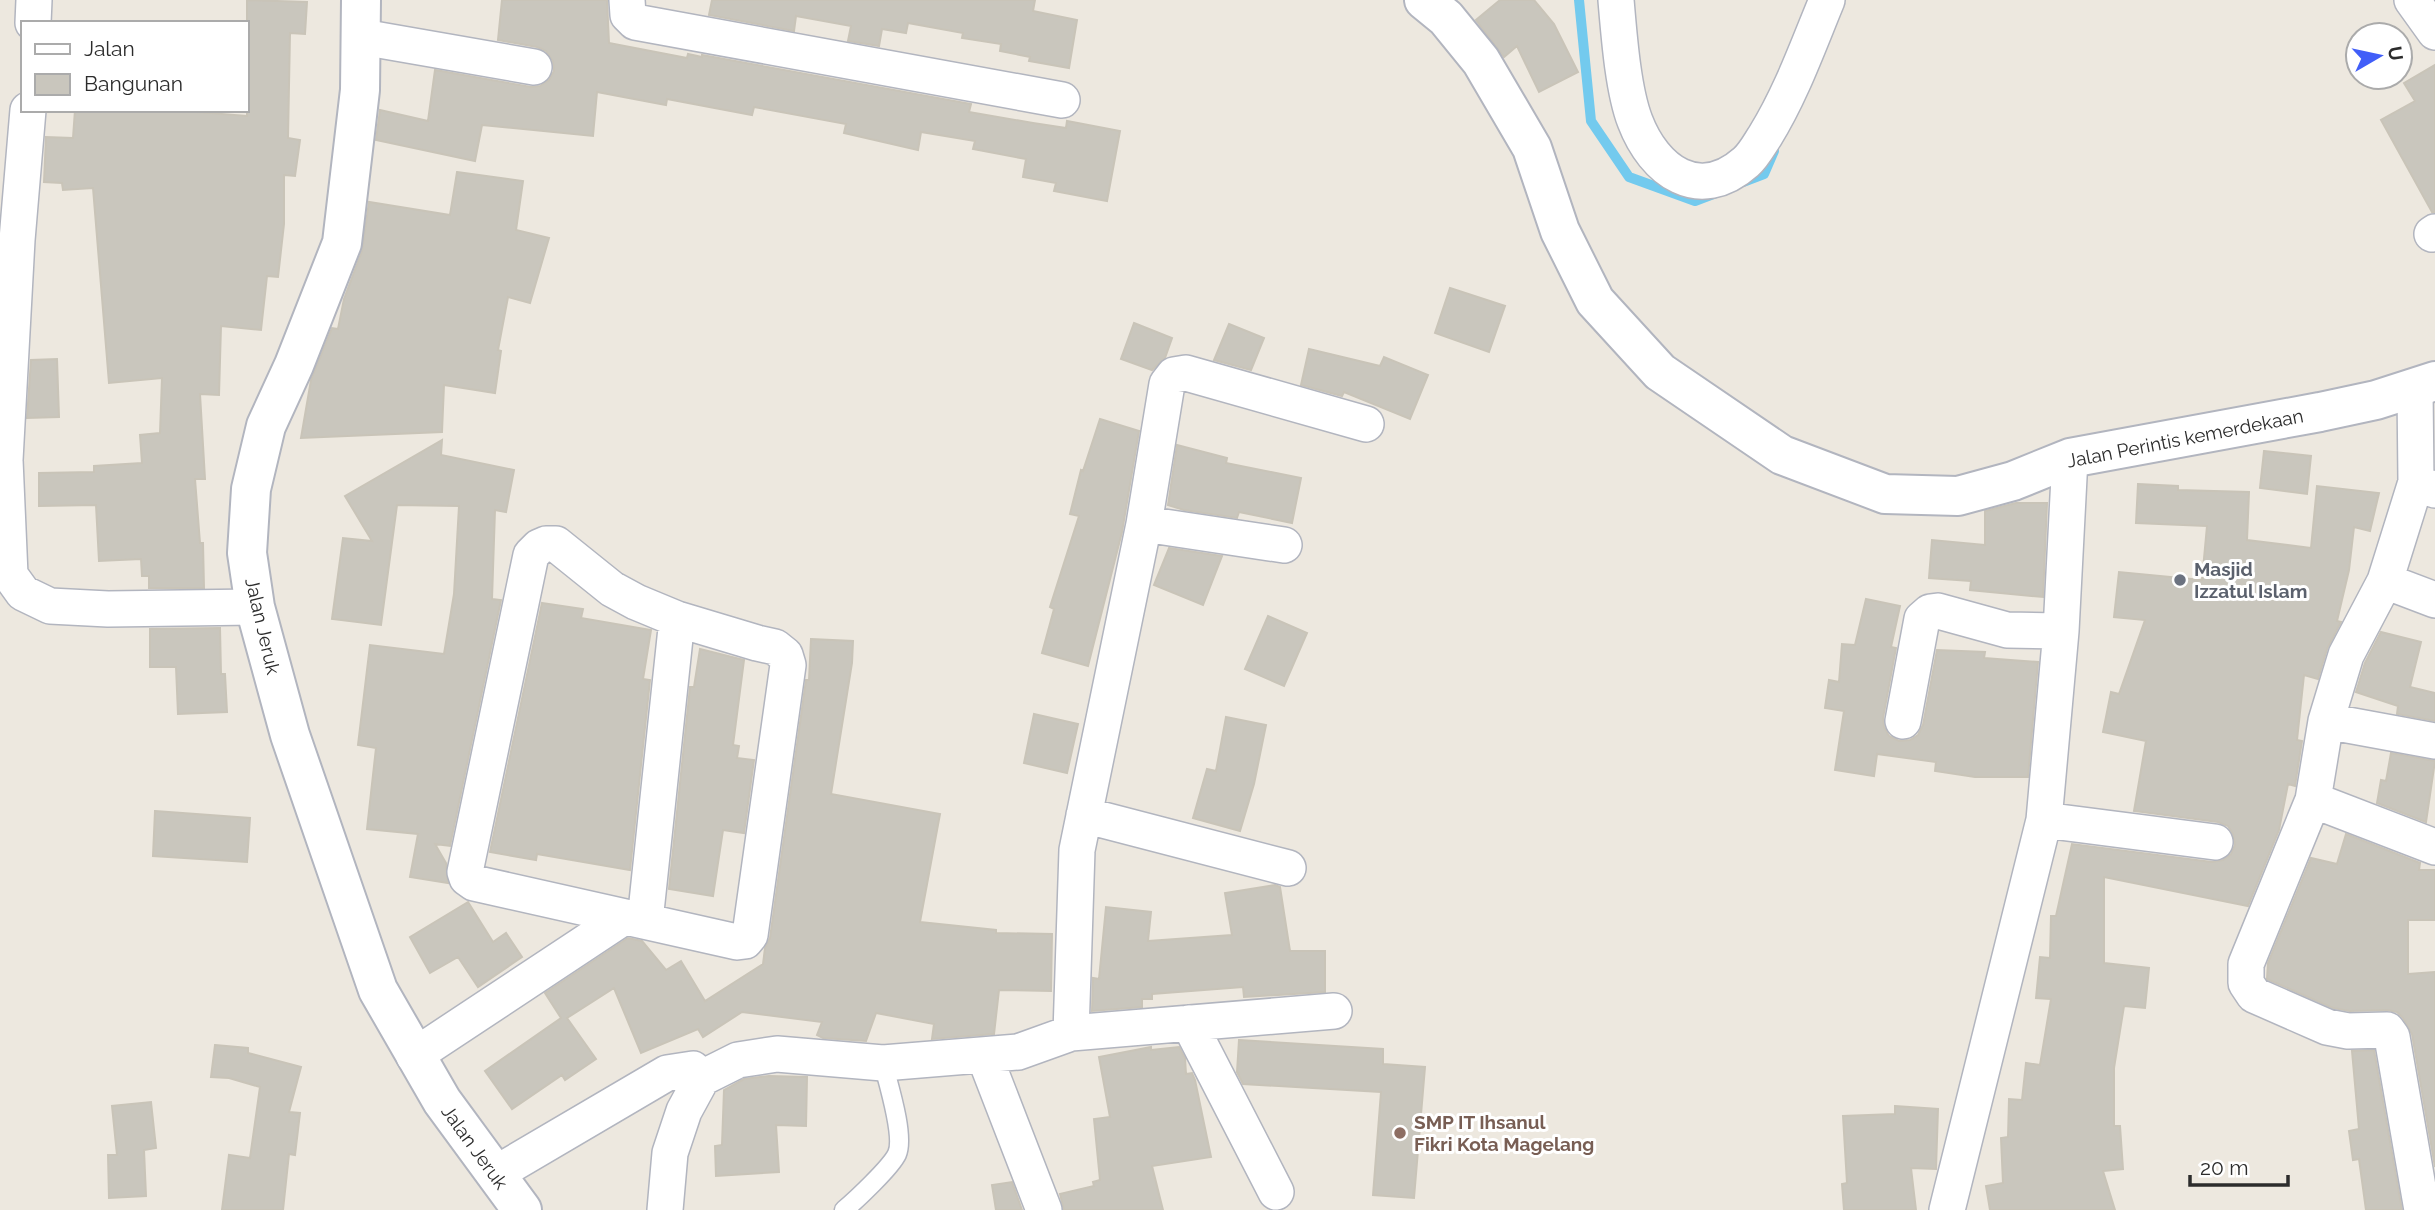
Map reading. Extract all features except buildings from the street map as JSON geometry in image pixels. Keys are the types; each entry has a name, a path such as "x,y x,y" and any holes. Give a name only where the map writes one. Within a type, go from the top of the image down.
{"main road":[{"name":"Jalan Jeruk","path":"361,0 360,90 342,243 294,365 266,426 251,489 247,553 256,607 290,735 379,990 414,1056 442,1101 522,1210"},
{"name":"Jalan Perintis kemerdekaan","path":"1424,0 1446,18 1481,61 1532,148 1560,231 1595,301 1660,372 1783,455 1885,494 1958,496 2013,481 2070,458 2320,412 2425,385"}],"street":[{"path":"33,21 34,0"},
{"path":"627,0 628,15 635,22 1062,100"},
{"path":"1616,0 1619,42 1635,121 1648,146 1667,168 1684,179 1698,182 1733,172 1748,161 1779,113 1827,0"},
{"path":"2412,0 2435,32"},
{"path":"362,37 534,67"},
{"path":"28,112 17,240 5,460 10,575 23,593 50,606 256,607"},
{"path":"1071,1033 1077,849 1144,524 1167,384 1174,375 1186,373 1366,424"},
{"path":"2422,1210 2392,1037 2387,1030 2348,1031 2327,1027 2254,995 2246,983 2246,964 2313,800 2326,720 2346,655 2385,581 2425,486 2425,385"},
{"path":"1947,1210 2044,820 2061,632 2070,458"},
{"path":"1144,524 1284,545"},
{"path":"556,544 612,589 677,618 775,646 785,655 788,665 750,935 745,941 737,942 474,883 467,878 466,872 531,555 539,547 556,544"},
{"path":"2385,581 2435,600"},
{"path":"1903,721 1922,619 1930,612 1938,611 2007,630 2061,632"},
{"path":"635,919 677,618"},
{"path":"2326,720 2435,741"},
{"path":"2313,800 2435,847"},
{"path":"1084,816 1288,868"},
{"path":"2044,820 2215,842"},
{"path":"414,1056 635,919"},
{"path":"665,1210 670,1153 684,1111 702,1078 738,1060 777,1054 883,1063 985,1055 1018,1052 1071,1033 1334,1011"},
{"path":"1189,1023 1276,1192"},
{"path":"985,1055 1044,1210"},
{"path":"495,1174 667,1073 693,1069 702,1078"}],"lane":[{"path":"844,1210 865,1191 897,1154 899,1131 883,1063"}],"waterway":[{"path":"1579,0 1591,121 1629,177 1695,201 1716,193"},
{"path":"1743,182 1764,174 1774,151"}],"place":[{"name":"Masjid Izzatul Islam","path":"2180,580"},
{"name":"SMP IT Ihsanul Fikri Kota Magelang","path":"1400,1133"}]}
